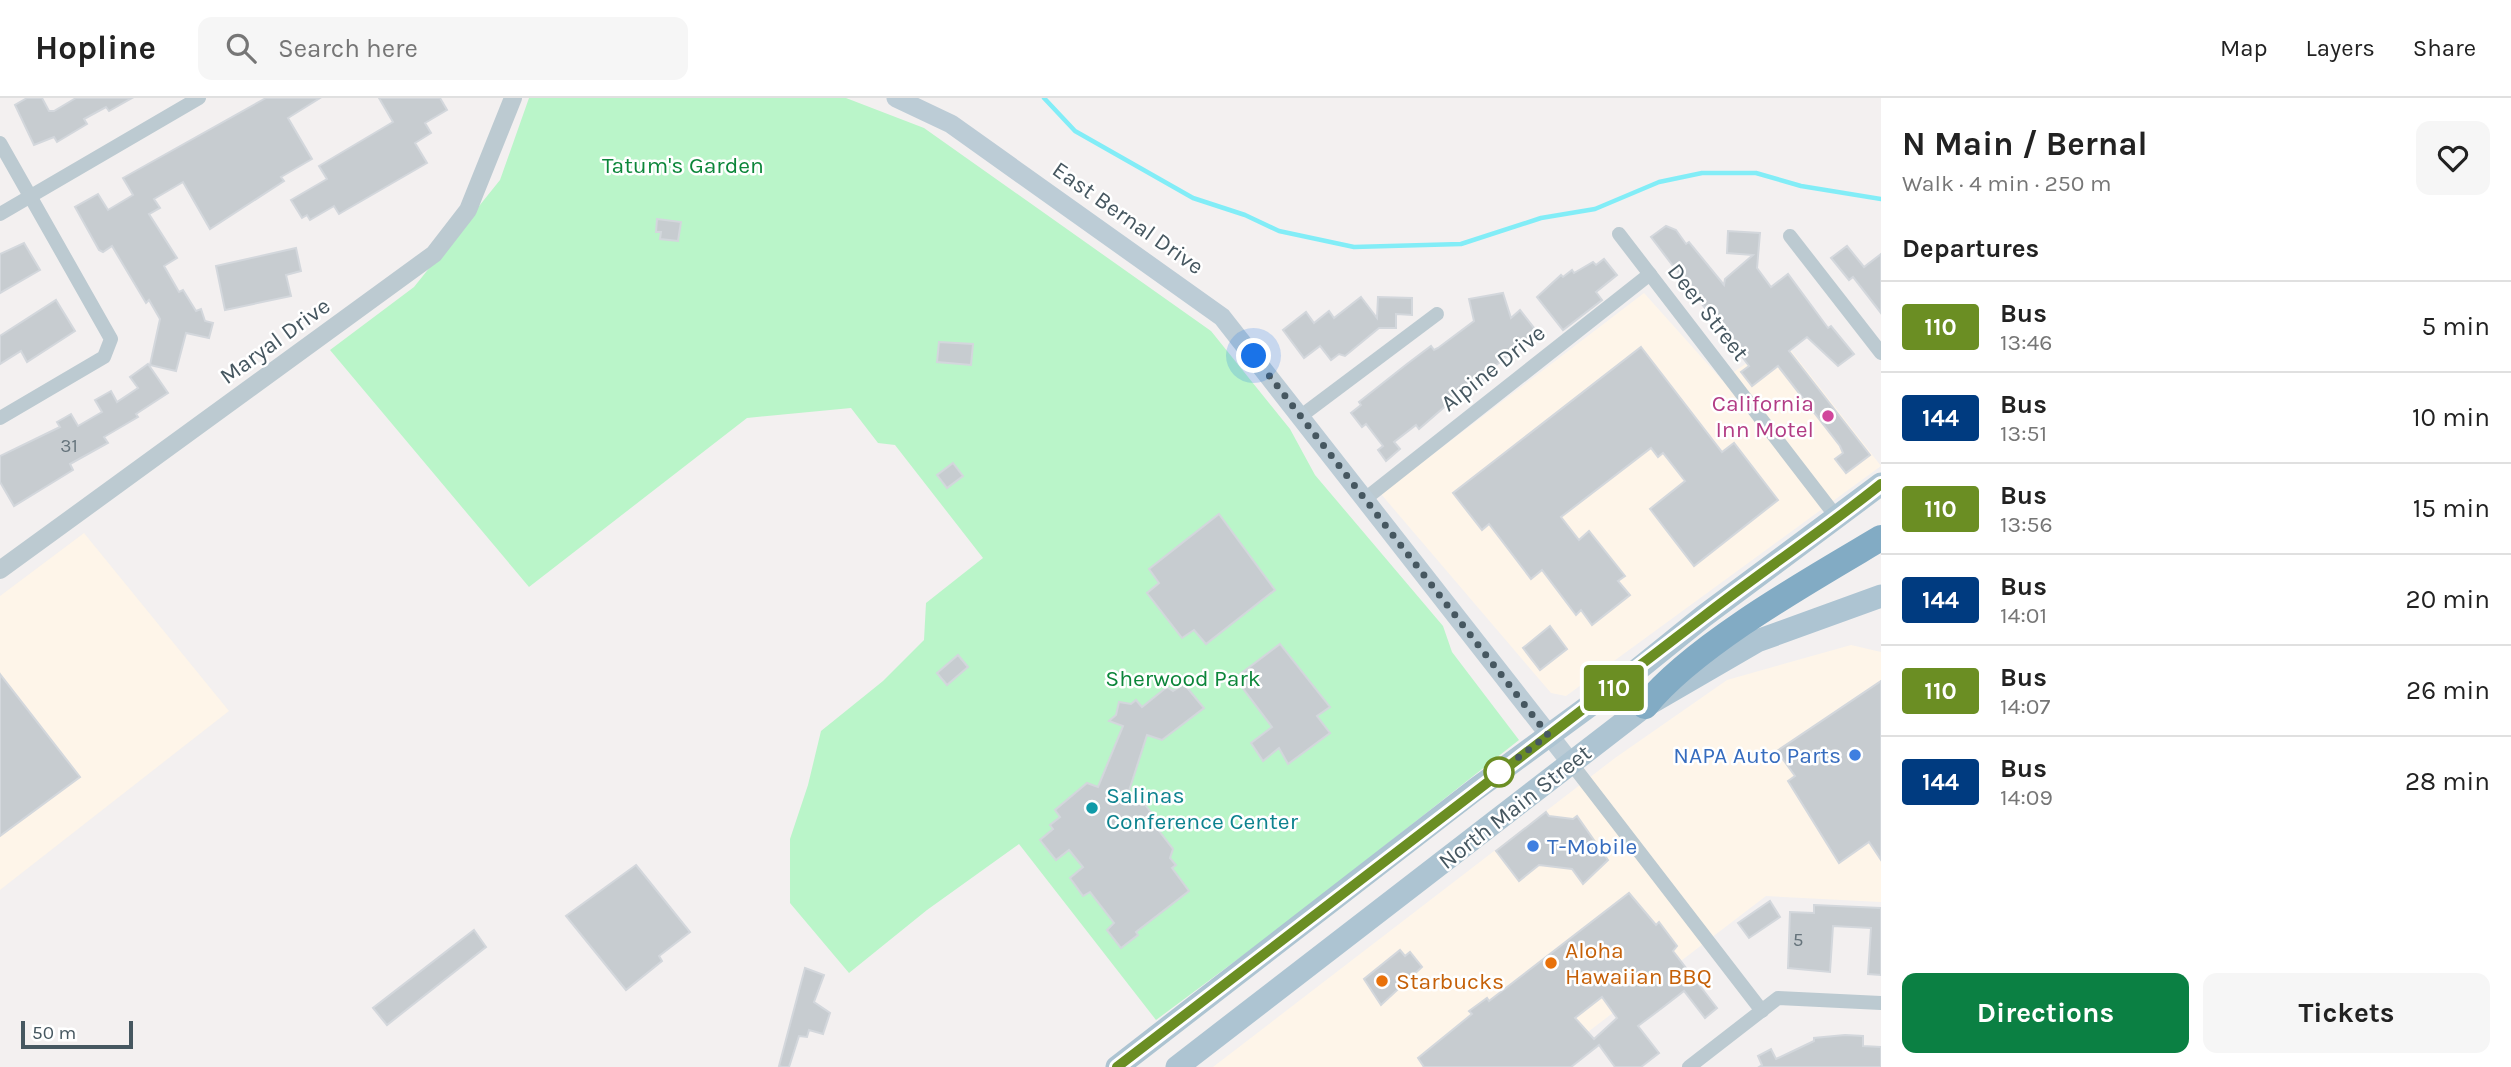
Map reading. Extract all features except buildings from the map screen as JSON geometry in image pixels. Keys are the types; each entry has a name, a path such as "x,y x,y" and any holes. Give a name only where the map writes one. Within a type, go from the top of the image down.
{"highway":[{"path":"1646,706 1665,681 1747,622 1881,538"}],"main road":[{"name":"East Bernal Drive","path":"896,98 951,124 1204,302 1239,335 1571,763"},
{"name":"North Main Street","path":"1117,1067 1548,735 1881,484"},
{"name":"North Main Street","path":"1177,1067 1646,706 1757,642 1881,596"}],"street":[{"path":"0,214 199,98"},
{"name":"Maryal Drive","path":"0,570 434,254 456,230 468,210 513,98"},
{"path":"0,143 109,332 110,345 98,361 0,418"},
{"name":"Deer Street","path":"1619,234 1838,519"},
{"path":"1790,236 1881,353"},
{"name":"Alpine Drive","path":"1365,499 1650,274"},
{"path":"1301,416 1437,314"},
{"path":"1571,763 1762,1010"},
{"path":"1689,1067 1778,998 1881,1003"}],"shaded area":[{"path":"1644,293 1722,380 1782,339 1881,466 1566,696 1551,693 1381,494"},
{"path":"84,533 229,711 0,890 0,596"},
{"path":"1851,645 1881,652 1881,902 1766,896 1542,1067 1213,1067 1615,758 1727,680"}],"green space":[{"name":"Sherwood Park","path":"529,98 846,98 924,128 1211,331 1290,429 1315,475 1443,626 1452,652 1519,740 1293,918 1156,1020 1019,844 927,910 849,973 790,903 790,839 808,785 821,731 883,681 924,640 926,603 983,558 895,445 878,443 851,408 747,418 529,587 330,350 414,287 500,180"}],"waterway":[{"path":"1044,98 1075,131 1193,198 1245,215 1279,231 1354,247 1461,244 1541,218 1595,209 1659,182 1702,173 1756,173 1801,186 1881,199"}],"bus line":[{"name":"110","path":"1117,1067 1476,789 1626,679 1704,616 1838,519 1881,484"}],"place":[{"name":"California Inn Motel","path":"1828,416"},
{"name":"NAPA Auto Parts","path":"1855,755"},
{"name":"Salinas Conference Center","path":"1092,808"},
{"name":"T-Mobile","path":"1533,846"},
{"name":"Aloha Hawaiian BBQ","path":"1551,963"},
{"name":"Starbucks","path":"1382,981"}],"route":[{"path":"1254,356 1548,735 1494,776 1499,772"}],"park label":[{"name":"Tatum's Garden","path":"683,165"}]}
